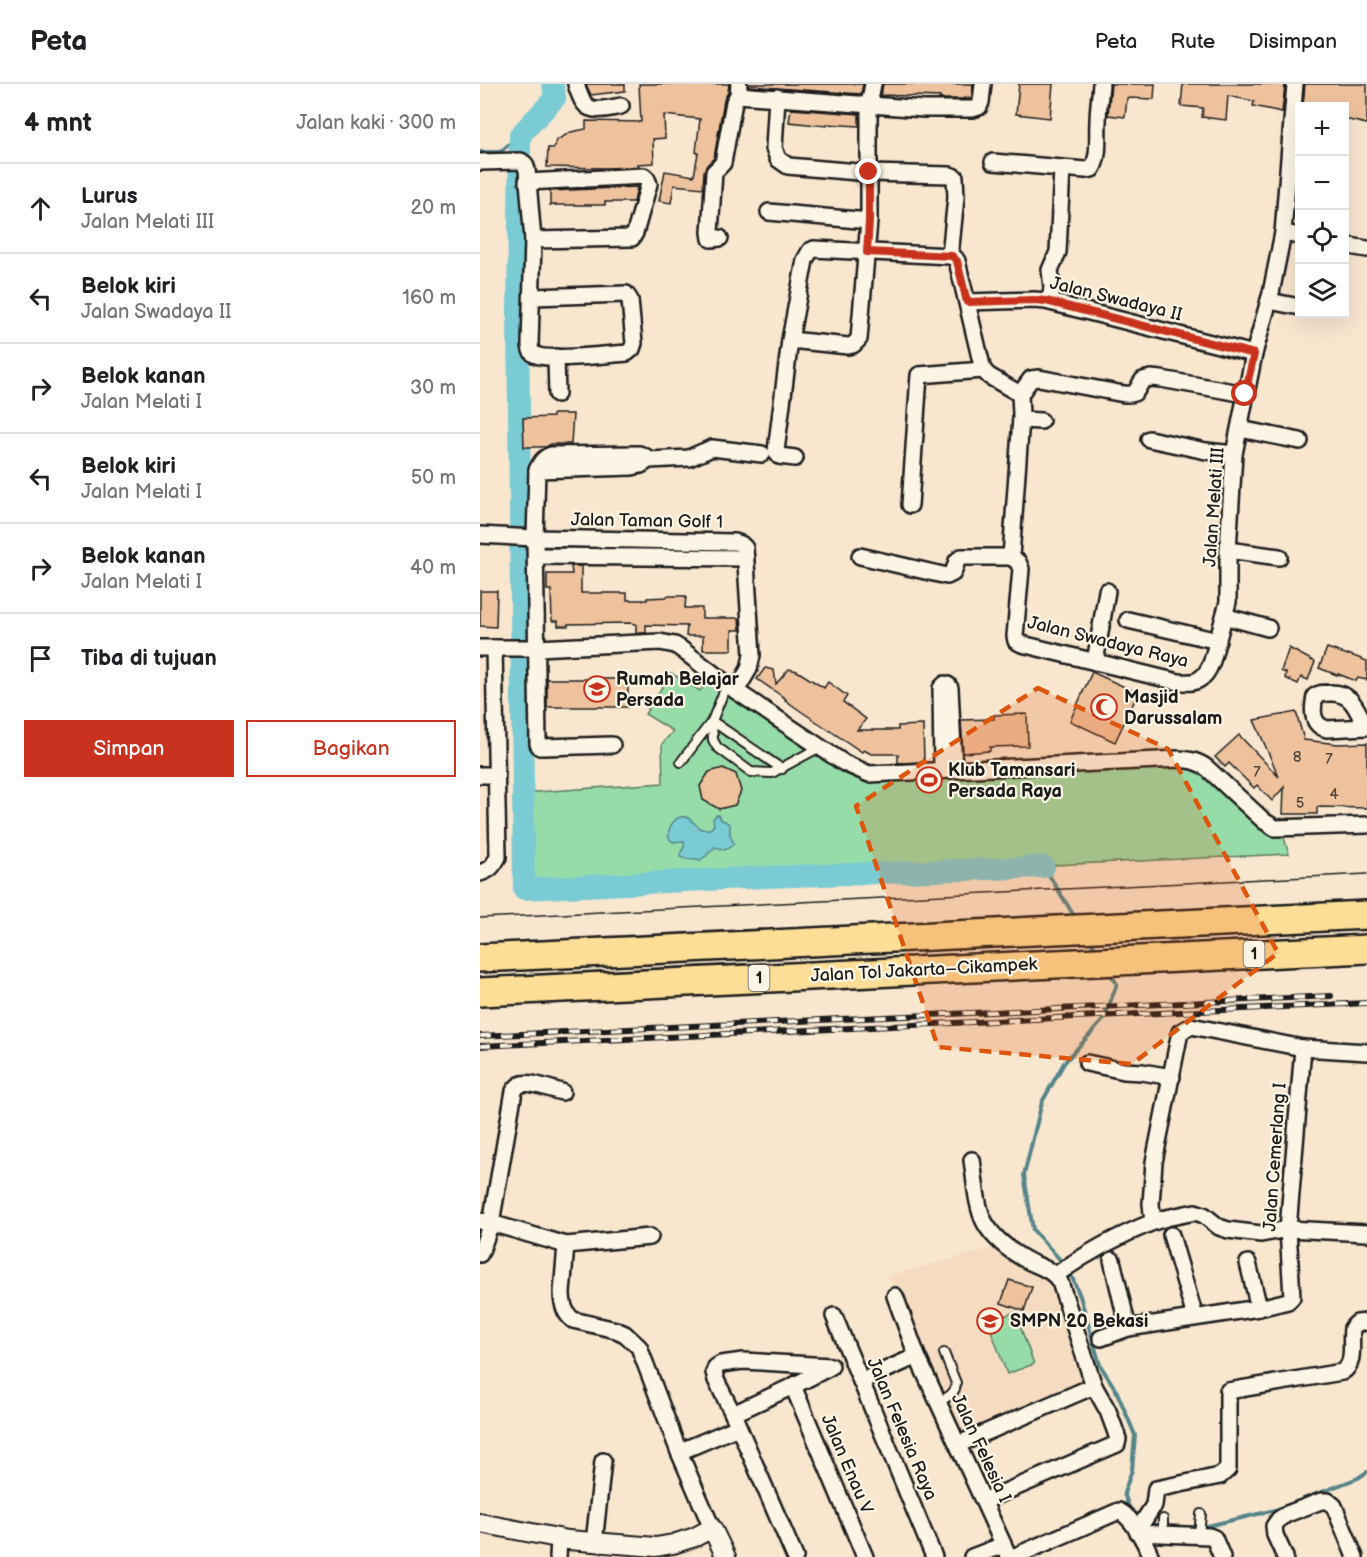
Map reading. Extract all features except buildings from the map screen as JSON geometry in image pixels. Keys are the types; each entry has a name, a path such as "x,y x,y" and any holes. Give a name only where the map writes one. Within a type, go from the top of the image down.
{"highway":[{"name":"Jalan Tol Jakarta–Cikampek","path":"480,958 1367,915"},
{"name":"Jalan Tol Jakarta–Cikampek","path":"480,992 1367,949"}],"street":[{"path":"576,84 586,107 601,110 621,106"},
{"path":"790,340 848,346 859,339 869,221 869,105 873,84"},
{"path":"720,238 711,239 710,232 714,172 723,163 734,102 739,89 777,97 924,109 973,110 979,107 981,102 983,84"},
{"path":"993,162 1092,169 1096,162 1101,84"},
{"name":"Jalan Melati III","path":"1200,680 1210,669 1226,615 1234,454 1245,394 1269,301 1283,233 1295,84"},
{"path":"777,97 774,148 782,163 794,167 955,177 956,197 950,256"},
{"path":"480,162 521,161 526,167 533,240 531,350 538,355 556,357 630,352 634,343 628,295 532,297"},
{"path":"1050,302 1052,287 1050,270 1058,252 1062,168"},
{"path":"527,182 644,176 648,184 632,238 533,240"},
{"path":"769,212 869,221"},
{"path":"1283,233 1295,235"},
{"path":"1349,246 1367,249"},
{"path":"795,458 782,457 776,451 790,340 805,260 810,252 818,249 956,258 984,370 1021,410 1041,421"},
{"name":"Jalan Swadaya II","path":"967,302 1034,300 1050,302 1254,354"},
{"path":"1269,301 1295,306"},
{"path":"556,357 557,394"},
{"path":"910,505 919,375 984,370"},
{"path":"1021,410 1031,379 1039,378 1124,394 1137,392 1143,380 1151,378 1245,394"},
{"name":"Jalan Swadaya Raya","path":"1021,410 1011,556 1018,561 1021,569 1016,641 1183,683 1200,680"},
{"path":"1240,429 1300,441"},
{"path":"1149,439 1206,451 1234,454"},
{"path":"612,745 540,747 538,740 534,648 536,555 530,537 537,470 632,467 647,463 649,460 689,458 712,448 762,454"},
{"path":"480,535 530,537"},
{"name":"Jalan Taman Golf 1","path":"530,537 735,542 746,548 746,558 536,555"},
{"path":"1228,550 1279,557"},
{"path":"860,555 947,576 952,573 961,557 1011,556"},
{"path":"732,688 749,669 752,655 746,558"},
{"path":"1095,662 1107,591"},
{"path":"1226,615 1268,628"},
{"path":"1128,620 1218,641"},
{"path":"480,873 493,866 498,857 494,648 669,643 681,649 732,688 844,763 869,774 1191,760 1207,768 1264,821 1275,828 1367,825"},
{"path":"480,758 496,757"},
{"path":"480,775 497,775"},
{"path":"1153,1222 1151,1204 1155,1162 1180,1032 1191,1026 1303,1048 1367,1052"},
{"name":"Jalan Cemerlang I","path":"1101,1338 1128,1328 1259,1308 1288,1301 1292,1297 1288,1229 1303,1048"},
{"path":"1088,1063 1131,1072 1172,1077"},
{"path":"480,1254 514,1091 523,1083 562,1092"},
{"path":"972,1160 984,1222 998,1241 1018,1256 1060,1272"},
{"path":"1060,1272 1122,1235 1153,1222 1195,1212 1228,1230 1261,1234 1288,1229 1367,1233"},
{"path":"486,1222 566,1245 650,1237"},
{"path":"1171,1235 1195,1317"},
{"path":"566,1245 562,1293 568,1316 573,1320 616,1330 639,1347 679,1452 726,1557"},
{"path":"1112,1260 1128,1328"},
{"path":"1248,1263 1259,1308"},
{"path":"984,1501 1117,1444 1117,1436 1108,1411 1094,1386 1060,1282 1060,1272"},
{"name":"Jalan Felesia I","path":"895,1296 917,1356 1008,1553"},
{"name":"Jalan Felesia Raya","path":"834,1316 934,1557"},
{"path":"1138,1526 1154,1505 1156,1489 1220,1476 1228,1469 1228,1391 1342,1372 1346,1370 1350,1362 1352,1328 1357,1323 1367,1322"},
{"path":"861,1381 917,1356"},
{"path":"679,1452 793,1386 850,1357"},
{"path":"795,1557 714,1372 721,1364 743,1361 831,1366"},
{"name":"Jalan Enau V","path":"793,1386 865,1557"},
{"path":"958,1444 1094,1386"},
{"path":"594,1543 603,1461"},
{"path":"1285,1557 1275,1535 1274,1526 1287,1514 1321,1501 1328,1501 1334,1506 1355,1557"},
{"path":"972,1557 1008,1553 1116,1512 1122,1512 1138,1526 1151,1557"},
{"path":"480,1523 559,1548 594,1543 650,1552 694,1537 712,1528"},
{"path":"1138,1526 1200,1525 1209,1536 1214,1538 1221,1557"}],"lane":[{"path":"681,762 712,721 732,688"},
{"path":"712,721 717,747 751,772 772,773 820,746"},
{"path":"712,721 782,769"},
{"path":"939,1402 954,1392 956,1386 944,1353"}],"highlighted area":[{"path":"1038,688 1168,749 1278,953 1132,1064 938,1047 856,806"}],"shaded area":[{"name":"SMPN 20 Bekasi","path":"1016,1242 1052,1267 1092,1377 958,1436 888,1276"}],"green space":[{"name":"Klub Tamansari Persada Raya","path":"714,671 860,777 1196,762 1281,828 1289,854 524,889 523,793 663,783 662,744 673,731 645,714 671,673 700,691"},
{"path":"1015,1312 1034,1364 1007,1374 988,1322"}],"water":[{"path":"716,815 730,825 730,835 734,844 725,850 715,847 700,860 681,857 683,841 674,842 669,836 673,822 686,817 701,829 710,829 714,825 713,819"}],"waterway":[{"path":"553,84 555,98 520,135 518,313 524,889 1044,867"},
{"path":"480,152 500,152 520,135"},
{"path":"1044,867 1076,919"},
{"path":"1088,938 1097,951"},
{"path":"1064,1264 1033,1230 1024,1175 1042,1102 1064,1063 1104,1019 1117,984 1110,973"},
{"path":"1069,1270 1080,1296 1100,1365 1116,1390 1135,1435 1132,1470 1124,1493 1131,1513"},
{"path":"1182,1527 1199,1528 1275,1510 1358,1478 1367,1472"},
{"path":"1147,1523 1163,1527"}],"tram line":[{"path":"480,918 1367,874"}],"railway":[{"path":"480,1036 1331,996"},
{"path":"480,1046 1367,1003"}],"place":[{"name":"Rumah Belajar Persada","path":"597,689"},
{"name":"Masjid Darussalam","path":"1104,707"},
{"name":"Klub Tamansari Persada Raya","path":"929,780"},
{"name":"SMPN 20 Bekasi","path":"990,1321"}],"route":[{"path":"869,172 867,252 956,258 967,302 1046,301 1254,354 1245,394"}]}
